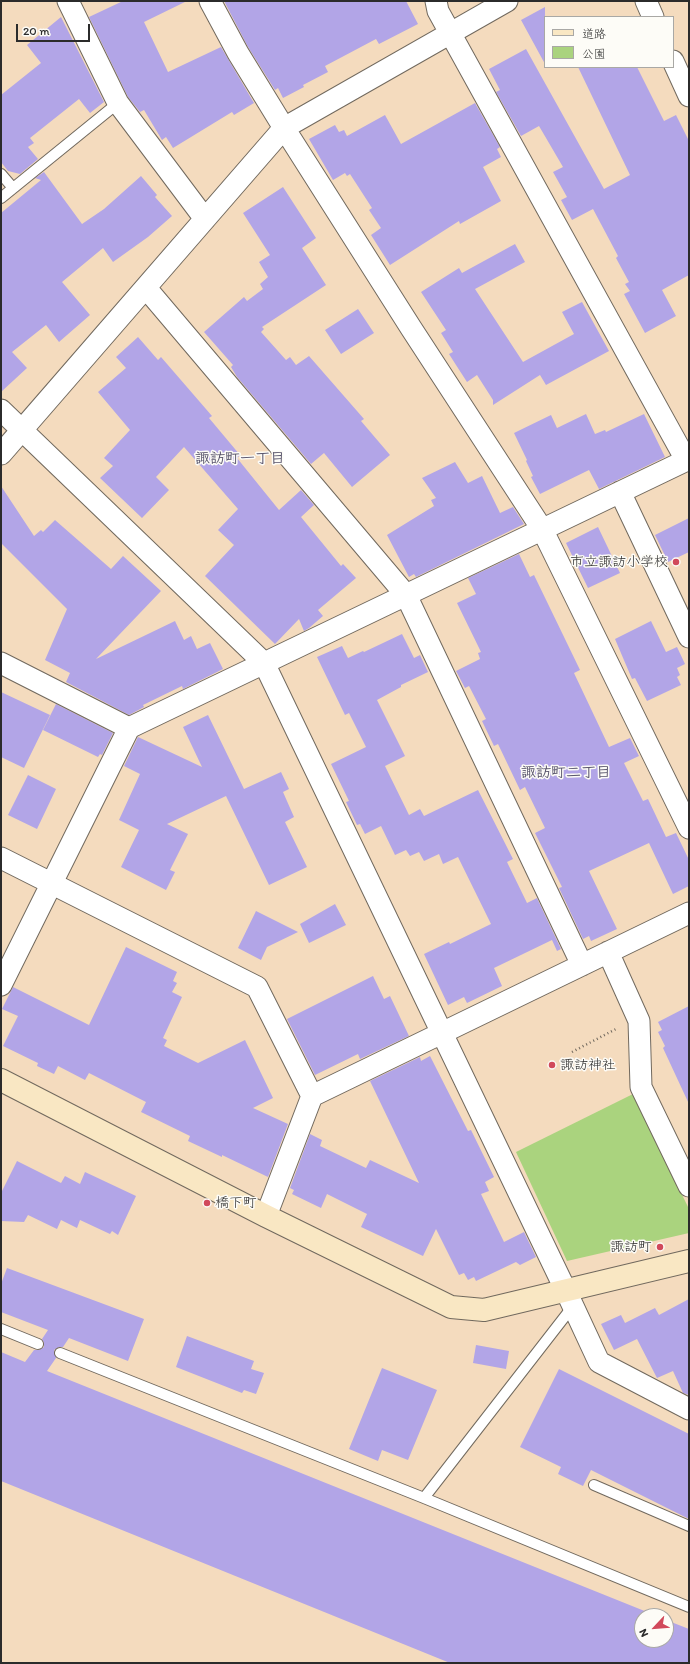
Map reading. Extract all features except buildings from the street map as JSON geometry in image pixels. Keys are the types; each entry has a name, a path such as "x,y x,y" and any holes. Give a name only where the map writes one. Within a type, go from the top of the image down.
{"street":[{"path":"68,1 118,103 205,219"},
{"path":"210,1 238,53 284,128 411,328 542,529 689,828"},
{"path":"1,985 129,728 687,460 438,11 436,1"},
{"path":"1,454 284,128 507,1"},
{"path":"646,1 653,16"},
{"path":"674,63 689,96"},
{"path":"146,288 406,595 582,965"},
{"path":"1,410 264,663 570,1298 599,1362 689,1409"},
{"path":"620,492 689,637"},
{"path":"1,663 129,728"},
{"path":"1,858 257,987 312,1096"},
{"path":"266,1216 312,1096 689,913"},
{"path":"608,952 639,1021 641,1087 689,1186"},
{"path":"1,1080 266,1216 451,1308 484,1310 570,1298 689,1261"}],"lane":[{"path":"1,198 118,103"},
{"path":"1,174 13,188"},
{"path":"424,1498 570,1298"},
{"path":"1,1329 38,1344"},
{"path":"60,1352 424,1498 689,1607"},
{"path":"594,1486 689,1526"}],"path":[{"path":"572,1052 620,1027 639,1026"}],"green space":[{"path":"633,1094 689,1209 689,1233 567,1261 516,1152"}],"place":[{"name":"市立諏訪小学校","path":"676,562"},
{"name":"諏訪神社","path":"552,1065"},
{"name":"橋下町","path":"207,1203"},
{"name":"諏訪町","path":"660,1247"}],"district":[{"name":"諏訪町一丁目","path":"240,459"},
{"name":"諏訪町二丁目","path":"566,773"}]}
